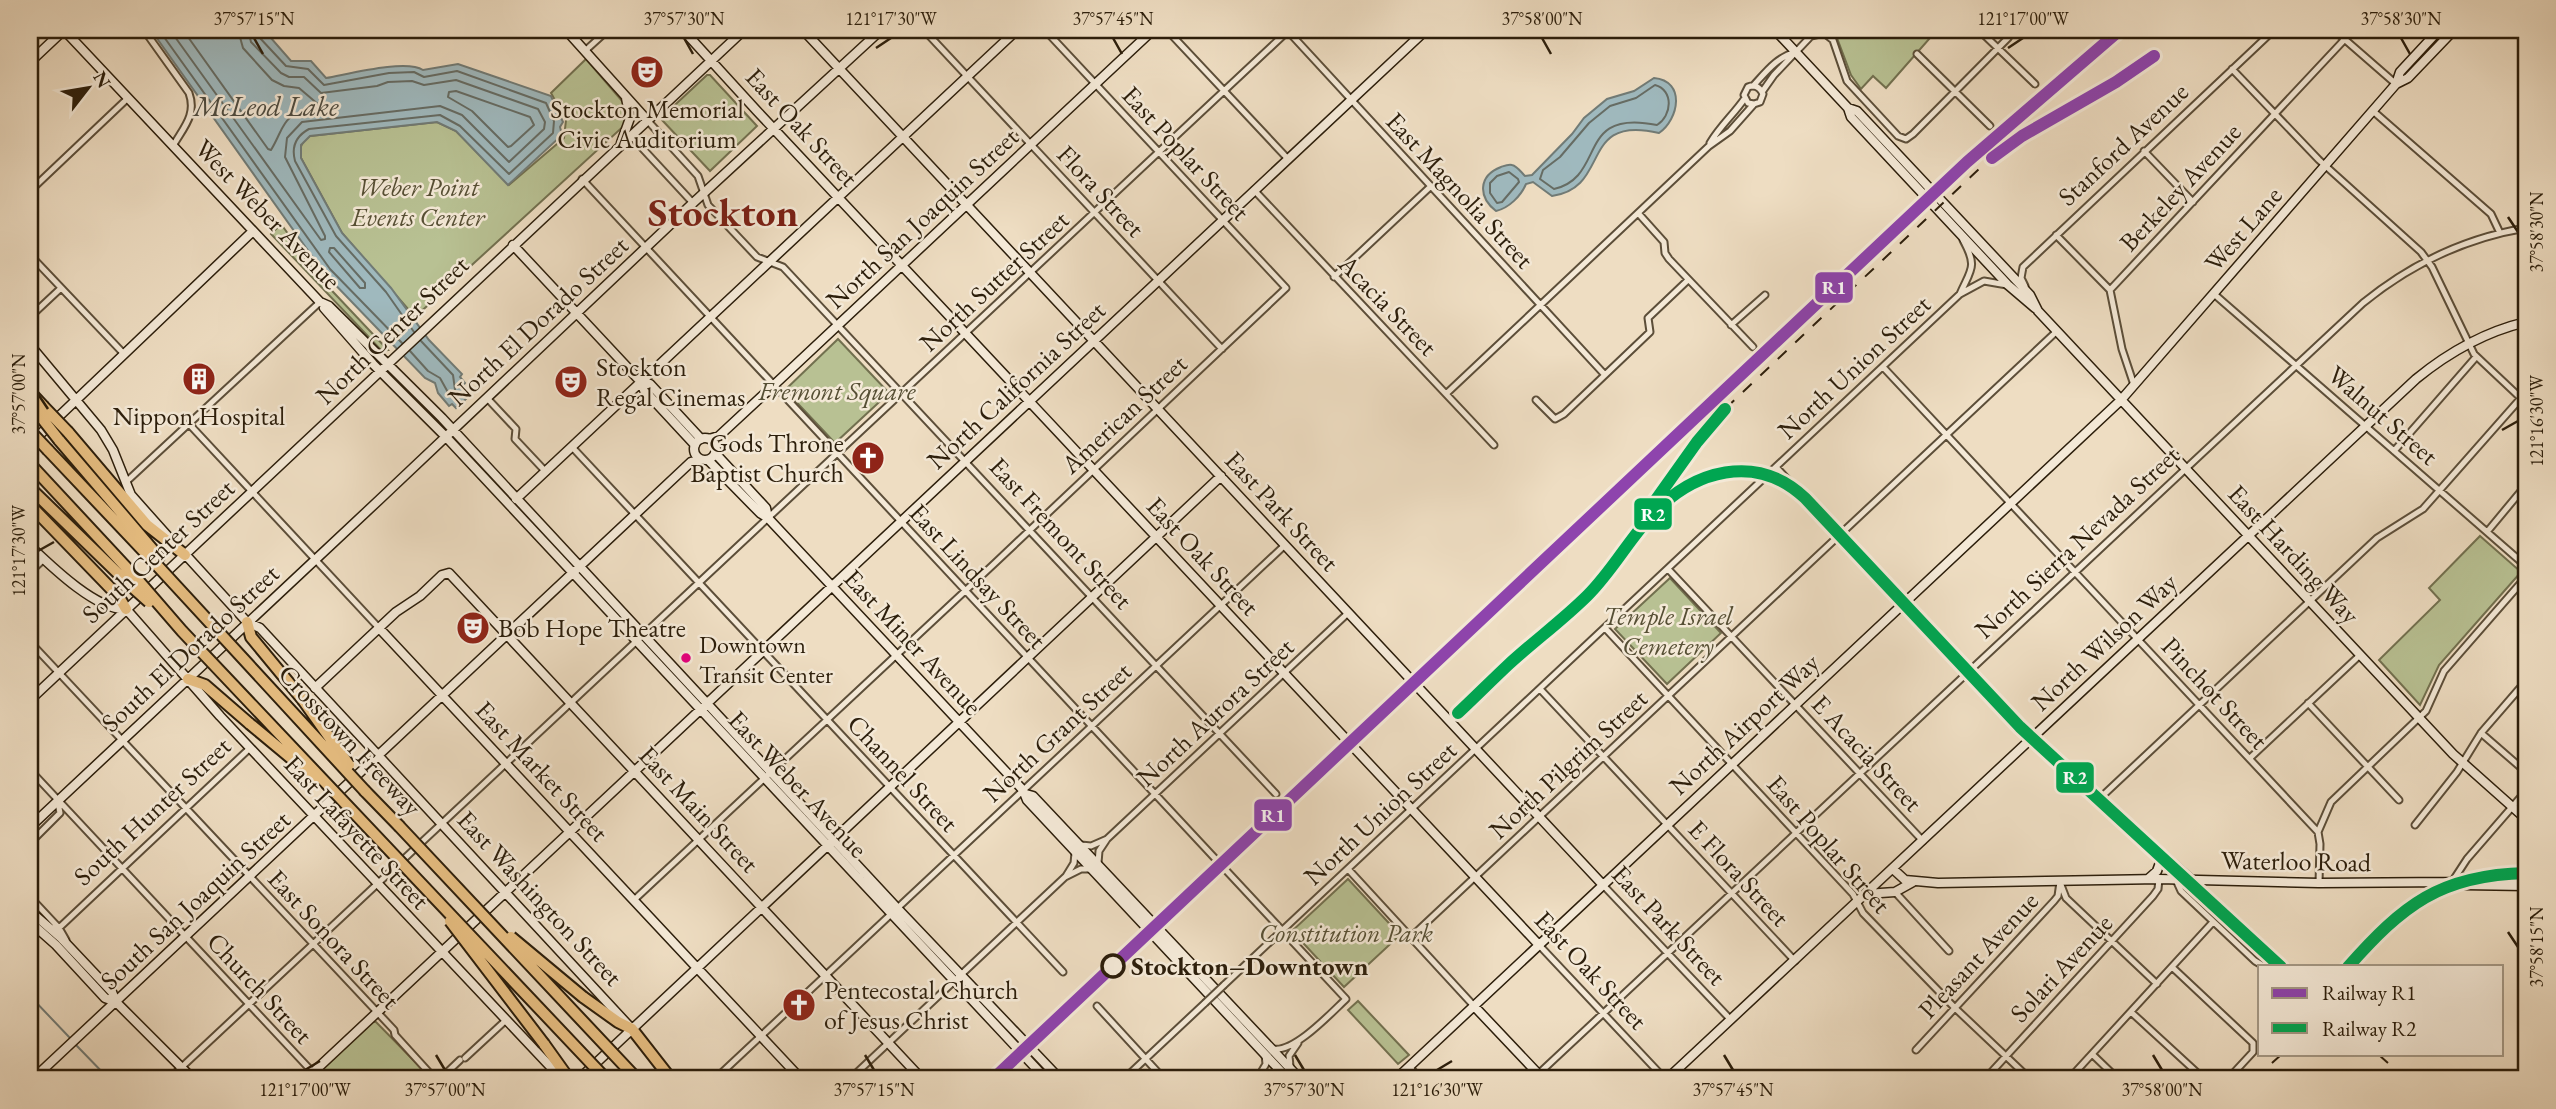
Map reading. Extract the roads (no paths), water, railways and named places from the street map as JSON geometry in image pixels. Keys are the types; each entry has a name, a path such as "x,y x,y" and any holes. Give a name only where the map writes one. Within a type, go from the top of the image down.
{"highway":[{"path":"30,392 36,408 147,525 185,555"},
{"path":"30,430 157,560"},
{"path":"64,436 157,560"},
{"path":"31,465 134,582"},
{"path":"30,488 134,582"},
{"path":"30,505 119,597 126,609"},
{"name":"Crosstown Freeway","path":"157,560 365,791 636,1079"},
{"name":"Crosstown Freeway","path":"134,582 345,801 606,1079"},
{"path":"247,622 251,637 303,700 365,791"},
{"path":"188,679 205,685 286,756 345,801"},
{"path":"455,886 540,963 583,997 632,1029 671,1079"},
{"path":"440,903 458,933 569,1079"}],"street":[{"path":"30,62 64,30"},
{"name":"West Weber Avenue","path":"64,30 320,302 329,306 387,364"},
{"path":"144,30 189,93 192,102 190,118 173,146"},
{"path":"566,30 647,120"},
{"path":"586,50 608,30"},
{"name":"East Oak Street","path":"683,30 1666,1079"},
{"name":"North Center Street","path":"315,432 744,30"},
{"name":"East Park Street","path":"803,30 1731,1020"},
{"name":"North El Dorado Street","path":"379,500 693,202 881,30"},
{"name":"Flora Street","path":"924,30 1222,349"},
{"path":"516,499 1017,30"},
{"name":"East Poplar Street","path":"1045,30 1286,288 1272,302"},
{"name":"North San Joaquin Street","path":"507,636 1153,30"},
{"path":"1167,30 1288,159"},
{"name":"North Sutter Street","path":"169,1079 1288,30"},
{"name":"East Magnolia Street","path":"1288,30 1605,375"},
{"path":"1407,30 1416,39"},
{"name":"North California Street","path":"312,1077 441,952 1426,30"},
{"name":"East Harding Way","path":"1775,30 1848,108 1851,117 2008,285 2057,331 2419,719 2462,763 2526,819"},
{"path":"1979,30 2035,84"},
{"path":"1446,394 1709,146 1730,131 1754,104 1762,100 1762,92 1814,34 1824,33 1830,37 1847,81 1903,139 1913,134 2013,31 2039,30"},
{"name":"Stanford Avenue","path":"2030,295 2021,278 2021,269 2274,30"},
{"path":"2334,30 2396,84"},
{"name":"West Lane","path":"2120,400 2373,111 2396,84 2400,72 2439,30"},
{"path":"2436,48 2437,40 2446,30"},
{"name":"West Lane","path":"2396,84 2408,78 2454,30"},
{"name":"Berkeley Avenue","path":"2110,290 2344,39"},
{"path":"1709,146 1717,131 1745,98 1746,89 1753,86 1784,55 1796,52"},
{"path":"1917,54 1990,126"},
{"path":"2099,799 2377,538 2418,513 2524,401 2476,357 2427,260 2415,246 2325,166 2232,69"},
{"path":"1753,86 1762,92"},
{"path":"620,145 630,118 625,95"},
{"path":"30,191 128,98"},
{"path":"1745,98 1748,103 1754,104"},
{"name":"East Harding Way","path":"1848,108 1857,111 2030,295 2038,311"},
{"path":"2373,111 2491,214 2500,233"},
{"name":"East Fremont Street","path":"647,120 698,176 708,205 762,261 770,261 783,267 1276,794"},
{"path":"630,135 693,202"},
{"path":"2144,151 2193,202"},
{"name":"East Lindsay Street","path":"583,179 1346,999 1299,1041"},
{"path":"1334,277 1430,187"},
{"name":"Acacia Street","path":"1254,190 1494,445"},
{"path":"1638,213 1664,242 1666,256 1753,347"},
{"name":"North Sierra Nevada Street","path":"1538,1078 1602,1013 1859,772 2380,289 2427,260 2454,248 2500,233 2526,228"},
{"path":"30,444 253,231"},
{"path":"1958,231 1973,260 1969,278 1960,294"},
{"path":"2056,234 2110,290 2122,349 2134,385"},
{"name":"East Miner Avenue","path":"513,245 641,382 644,390 721,473 768,518 1024,792 1033,796 1287,1074 1300,1079"},
{"path":"30,255 124,354"},
{"path":"1536,400 1555,419 1650,332 1648,318 1688,280"},
{"name":"North Union Street","path":"1124,1079 1960,294 1984,281 2008,285"},
{"path":"30,317 61,288"},
{"path":"1731,324 1765,295"},
{"name":"Walnut Street","path":"2214,295 2526,566"},
{"path":"125,484 320,302"},
{"name":"East Weber Avenue","path":"320,302 380,372 446,437 573,574 708,704 835,839 894,911"},
{"name":"American Street","path":"634,900 1272,302"},
{"name":"North Wilson Way","path":"1666,1079 2427,369 2469,343 2498,330 2526,322"},
{"name":"North Pilgrim Street","path":"1411,937 2057,331"},
{"name":"East Washington Street","path":"30,345 107,439 131,495 247,622 260,628 632,1029"},
{"path":"2395,451 2476,357"},
{"name":"East Weber Avenue","path":"387,364 453,430 580,567 700,710 827,846 1060,1079"},
{"name":"Pinchot Street","path":"1883,367 2318,832"},
{"path":"487,398 516,429 514,439 546,472"},
{"name":"North Airport Way","path":"1396,1079 2120,400"},
{"name":"East Market Street","path":"190,425 802,1079"},
{"name":"South Center Street","path":"30,700 315,432"},
{"name":"Channel Street","path":"572,447 1063,972"},
{"name":"East Miner Avenue","path":"703,451 745,485 766,508 768,518"},
{"path":"1776,467 2032,738 2194,880"},
{"path":"721,473 735,479"},
{"path":"579,1079 1221,477"},
{"path":"2487,532 2526,485"},
{"name":"South El Dorado Street","path":"30,827 379,500"},
{"name":"North Grant Street","path":"715,1079 1285,545"},
{"path":"30,546 104,605 126,609"},
{"path":"30,572 44,559"},
{"name":"E Acacia Street","path":"1668,569 1923,841"},
{"name":"East Main Street","path":"379,628 442,575 449,573 922,1079"},
{"path":"2319,883 2318,832 2331,802 2427,710 2444,671 2526,577"},
{"name":"East Lafayette Street","path":"126,609 250,748 562,1079"},
{"name":"North Aurora Street","path":"1095,866 1099,851 1107,839 1348,613"},
{"path":"314,688 379,628"},
{"name":"East Poplar Street","path":"1605,628 1853,894 1863,914 1955,1008 2030,1079"},
{"name":"South San Joaquin Street","path":"33,1079 507,636"},
{"name":"East Sonora Street","path":"30,642 438,1079"},
{"path":"2250,758 2360,655"},
{"path":"2415,825 2481,733 2526,681"},
{"name":"E Flora Street","path":"1540,689 1795,961"},
{"path":"2308,704 2399,800"},
{"path":"2481,733 2526,772"},
{"name":"South Hunter Street","path":"54,928 122,869 250,748"},
{"name":"Church Street","path":"30,770 249,1005 312,1077"},
{"path":"2452,882 2467,859 2526,791"},
{"path":"2099,799 2171,869 2181,891 2255,961 2268,965"},
{"path":"30,843 60,813 58,800"},
{"name":"North Aurora Street","path":"1078,848 1107,839"},
{"path":"850,1079 1065,877 1078,848"},
{"path":"2148,879 2157,871 2161,860"},
{"path":"1065,877 1095,866"},
{"path":"1348,869 1538,1078"},
{"path":"1893,869 1905,880 1913,882"},
{"name":"Waterloo Road","path":"2452,882 2464,878 2526,877"},
{"name":"Solari Avenue","path":"1985,1079 2153,896 2158,889 2159,879"},
{"name":"Waterloo Road","path":"1913,882 2176,879 2319,883 2452,882 2464,885 2526,886"},
{"path":"1866,894 1895,892 1913,882"},
{"path":"2060,882 2066,898 2157,984"},
{"name":"Pleasant Avenue","path":"1916,1051 2054,901 2058,896 2060,882"},
{"path":"1895,892 1949,951"},
{"path":"30,897 71,948 112,992 116,1002"},
{"path":"30,911 54,928"},
{"path":"30,922 56,945 106,998 116,1002 192,1079"},
{"path":"2069,1079 2213,922"},
{"path":"2172,967 2253,1043 2253,1052 2228,1079"},
{"name":"East Weber Avenue","path":"958,978 1046,1079"},
{"path":"1097,1006 1164,1079"},
{"path":"2131,1012 2204,1079"},
{"path":"438,1079 505,1021"},
{"path":"1258,1079 1266,1064 1268,1052 1281,1051 1299,1041"},
{"path":"1258,1079 1272,1073 1287,1074 1289,1056 1299,1041"},
{"path":"2092,1054 2118,1079"},
{"path":"1409,1067 1421,1079"}],"water":[{"name":"McLeod Lake","path":"151,30 264,30 291,61 311,61 326,78 391,67 415,67 423,70 458,64 551,96 563,122 560,127 562,135 508,185 456,131 437,122 310,136 301,145 301,158 342,233 391,288 429,340 462,374 460,377 465,383 462,387 468,397 456,408 452,404 449,406 438,393 435,383 425,378 324,273"},
{"path":"1654,78 1671,86 1676,101 1671,119 1659,133 1634,130 1617,134 1605,142 1583,180 1571,190 1552,196 1533,182 1526,184 1518,197 1505,207 1496,211 1490,205 1483,187 1493,171 1511,165 1525,176 1532,175 1584,118 1607,99 1634,91"}],"waterway":[{"path":"30,996 70,1038"},
{"path":"76,1045 109,1079"}],"railway":[{"path":"993,1079 1967,162 2120,30"},
{"path":"1653,504 1697,442 1726,408 1979,169 2020,137 2154,56"},
{"path":"1458,713 1588,595 1651,516 1668,500 1686,487 1725,472 1746,471 1766,475 1786,484 1805,498 2020,727 2279,965"},
{"path":"2350,965 2387,926 2425,898 2446,887 2496,875 2526,873"},
{"path":"2254,1079 2280,1056"},
{"path":"2380,1056 2406,1079"}],"rail line":[{"name":"R1","path":"993,1079 1967,162 2120,30"},
{"name":"R1","path":"1992,158 2022,136 2116,82 2154,56"},
{"name":"R2","path":"1655,501 1697,442 1725,409"},
{"name":"R2","path":"1458,713 1588,595 1651,516 1668,500 1686,487 1725,472 1746,471 1766,475 1786,484 1805,498 2020,727 2279,965"},
{"name":"R2","path":"2350,965 2387,926 2425,898 2446,887 2496,875 2526,873"}],"place":[{"name":"Stockton Memorial Civic Auditorium","path":"647,72"},
{"name":"Nippon Hospital","path":"199,379"},
{"name":"Stockton Regal Cinemas","path":"571,382"},
{"name":"Gods Throne Baptist Church","path":"868,458"},
{"name":"Bob Hope Theatre","path":"473,628"},
{"name":"Downtown Transit Center","path":"686,658"},
{"name":"Stockton–Downtown","path":"1113,966"},
{"name":"Pentecostal Church of Jesus Christ","path":"799,1005"}],"district":[{"name":"Stockton","path":"723,212"}],"park label":[{"name":"Weber Point Events Center","path":"418,202"},
{"name":"Fremont Square","path":"837,391"},
{"name":"Temple Israel Cemetery","path":"1668,631"},
{"name":"Constitution Park","path":"1346,933"}]}
